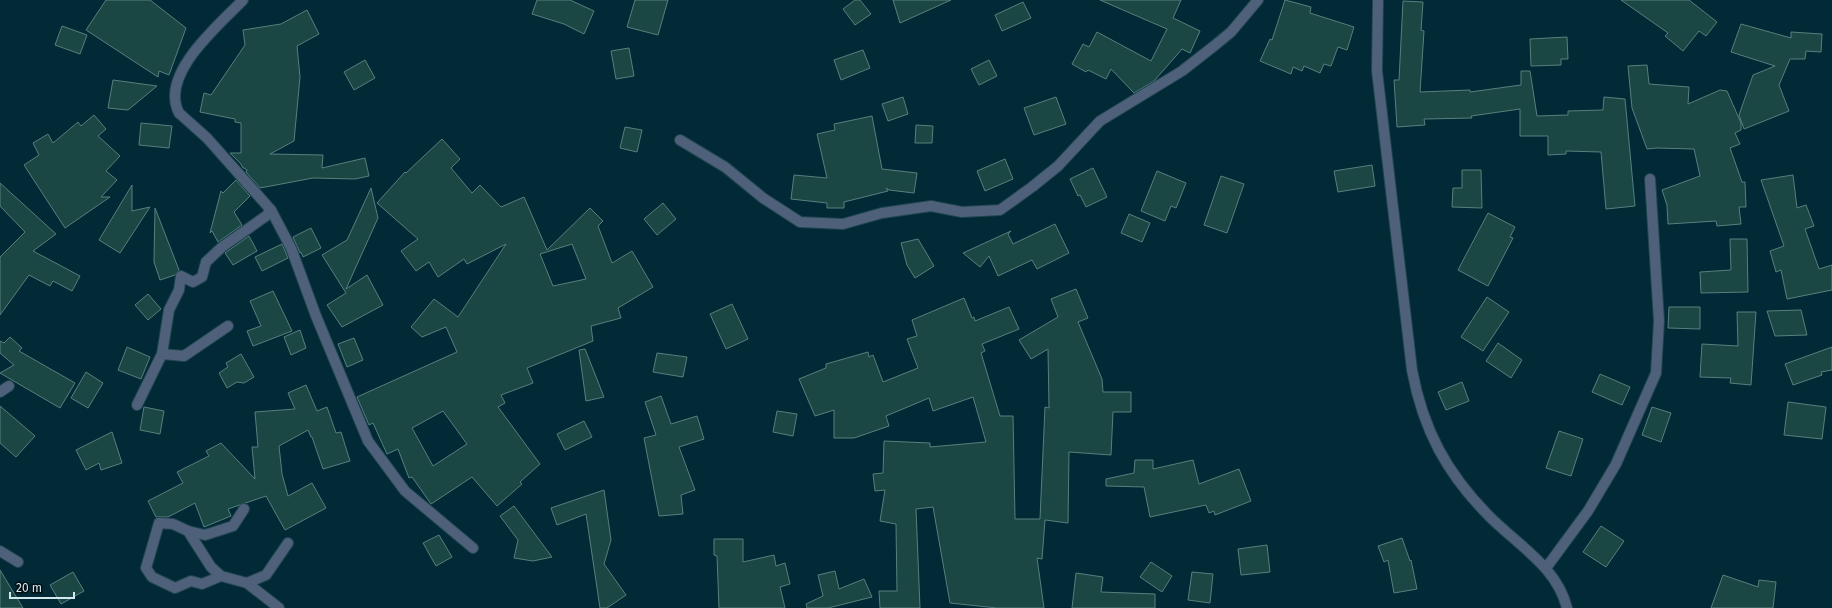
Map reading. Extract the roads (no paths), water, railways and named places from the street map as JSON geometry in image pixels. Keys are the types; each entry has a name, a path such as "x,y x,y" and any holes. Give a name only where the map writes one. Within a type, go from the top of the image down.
{"street":[{"path":"242,0 202,41 180,76 175,101 179,113 207,138 271,210 291,248 316,316 368,441 405,491 473,548"},
{"path":"680,140 725,167 763,198 800,222 843,224 882,213 931,206 962,212 1000,210 1058,166 1100,121 1182,71 1214,46 1231,32 1258,0"},
{"path":"1378,0 1377,71 1416,397 1427,428 1453,475 1490,517 1546,568 1562,591 1567,608"},
{"path":"1546,568 1588,510 1616,464 1656,373 1659,321 1650,179"},
{"path":"138,406 162,354 169,310 178,290 181,276 193,282 202,277 206,262 222,247 266,216 271,210"},
{"path":"162,354 184,356 228,326"},
{"path":"0,392 9,386"},
{"path":"221,576 202,584 191,581 175,588 152,577 146,568 159,523 173,524 188,531 205,535 233,526 244,509"},
{"path":"188,531 211,567 221,576 247,583 279,608"},
{"path":"247,583 266,575 288,543"},
{"path":"0,551 18,562"}]}
